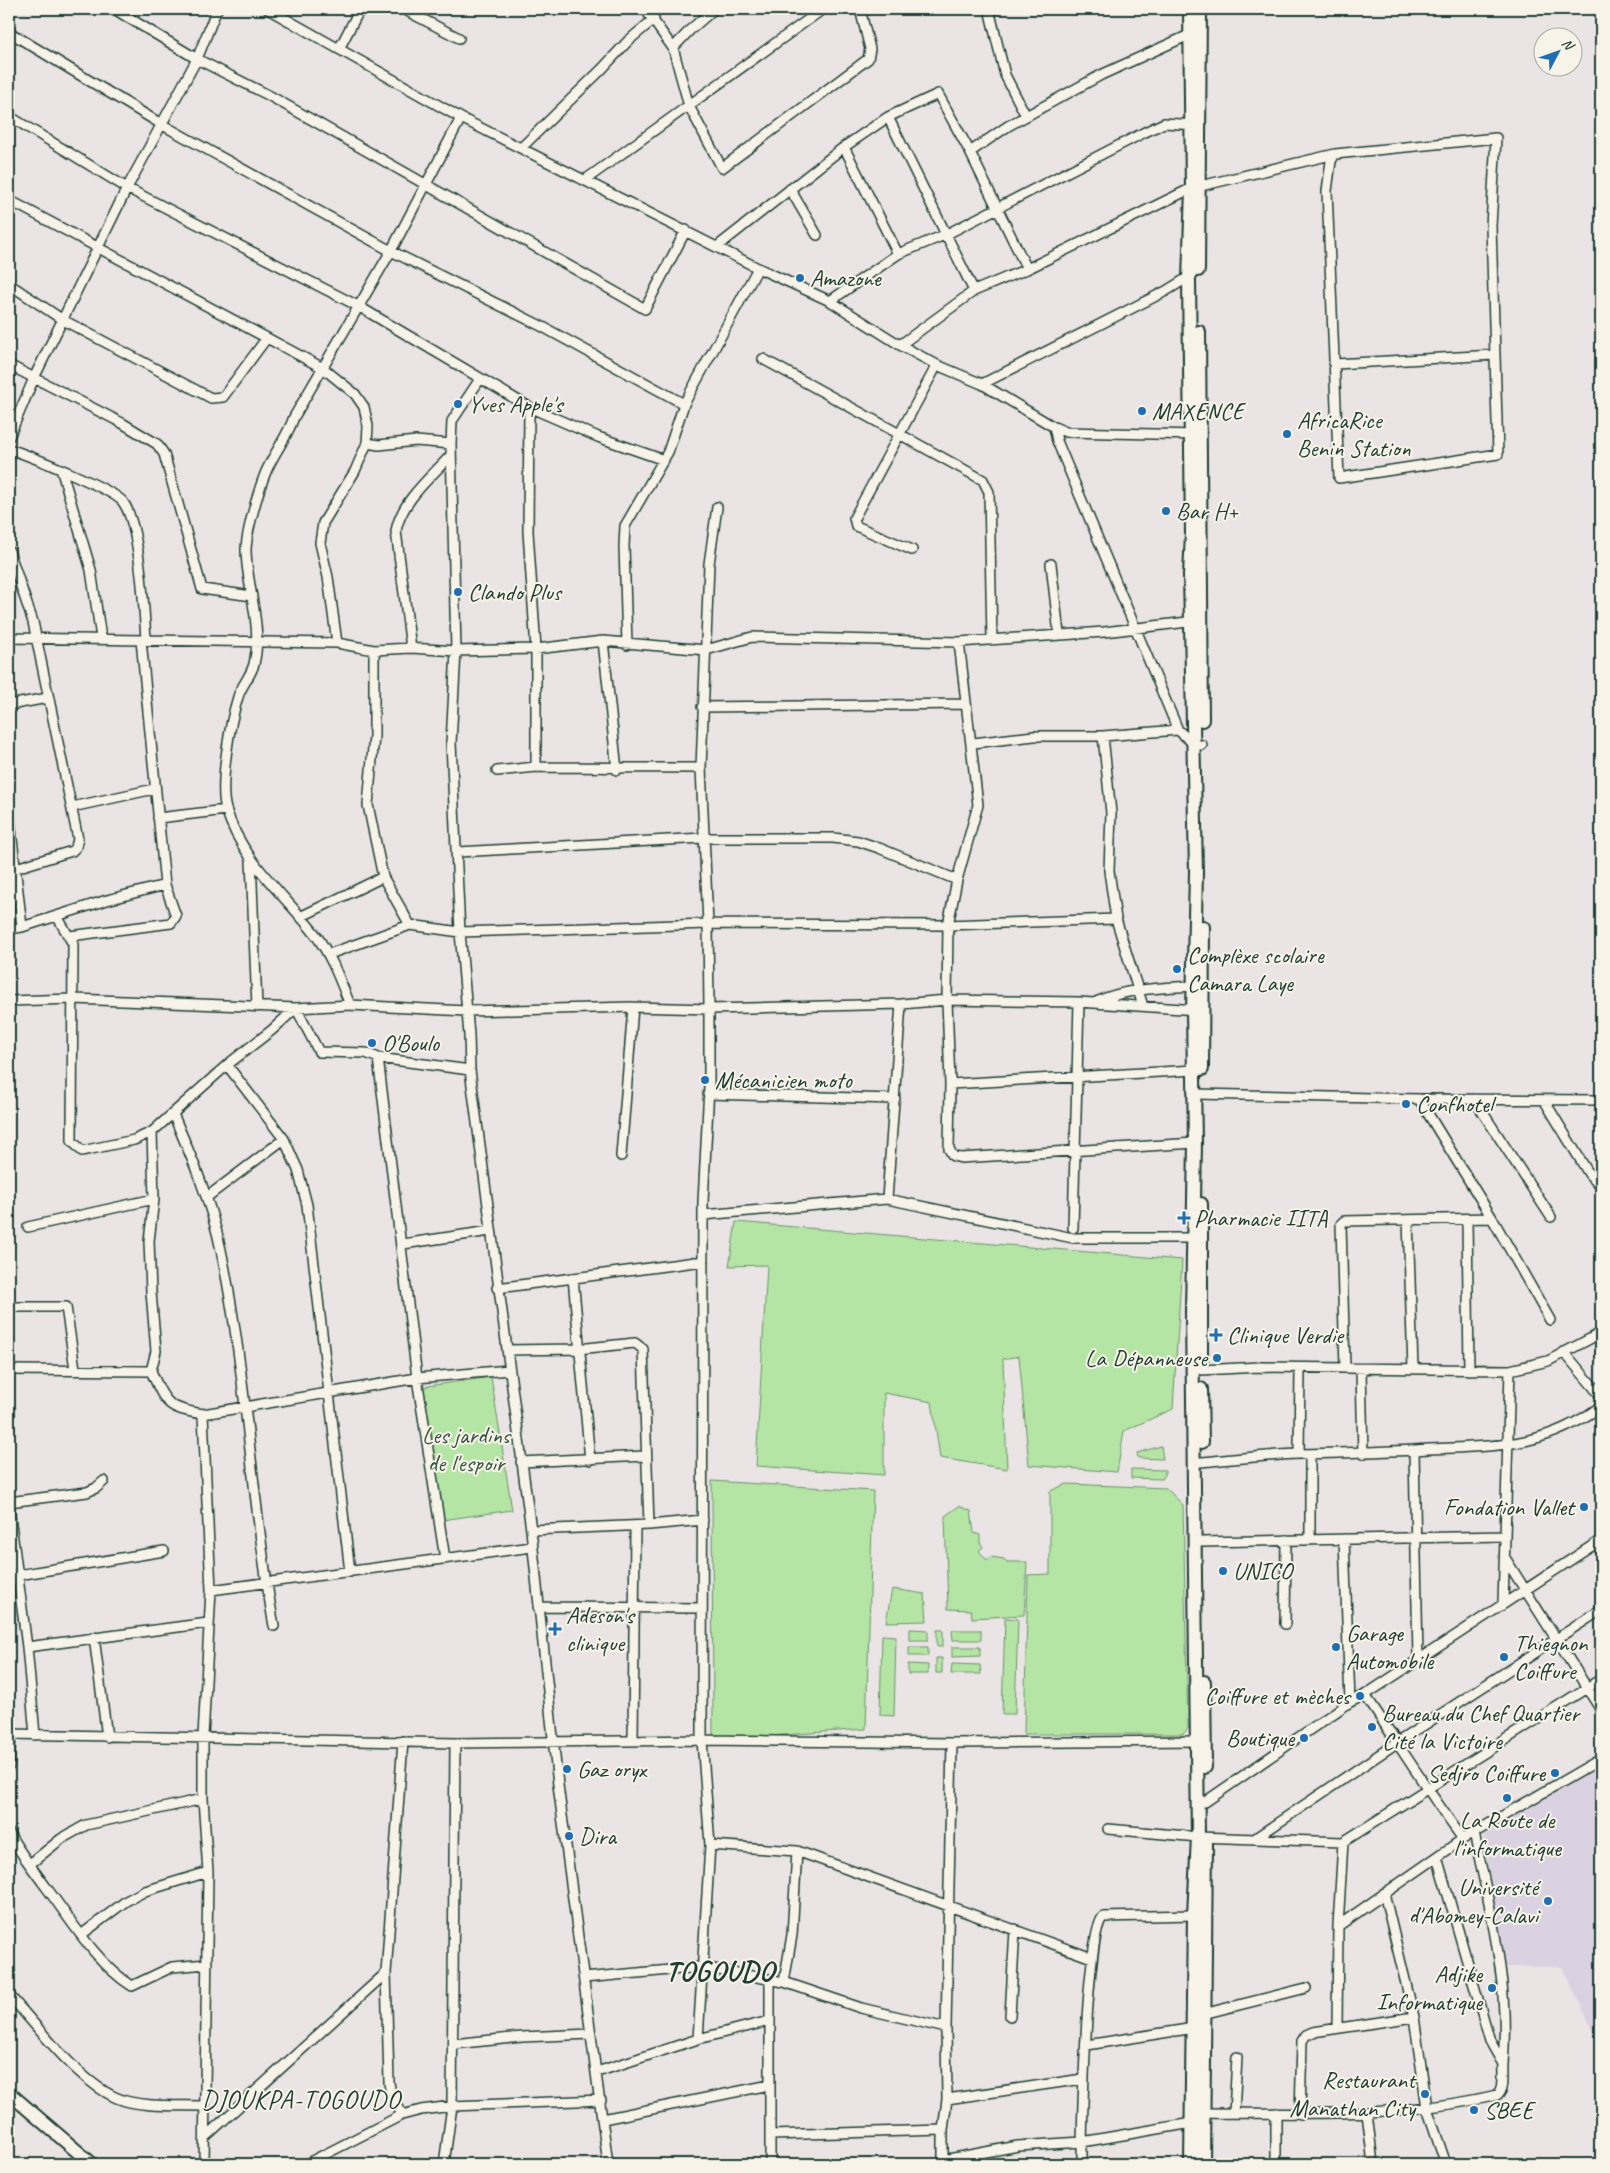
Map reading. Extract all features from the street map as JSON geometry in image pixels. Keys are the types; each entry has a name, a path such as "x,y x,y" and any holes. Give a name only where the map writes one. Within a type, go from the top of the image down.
{"main road":[{"path":"1190,9 1195,34"},
{"path":"1200,9 1195,34 1195,435 1190,575 1197,622 1192,689 1199,745 1195,1070 1199,1094 1195,1143 1205,2113 1202,2164"},
{"path":"1192,2164 1194,1915 1205,1802 1201,1741 1201,1370 1196,1238 1199,1094 1197,1010 1193,986 1199,745"},
{"path":"9,2093 92,2164"}],"street":[{"path":"114,9 197,59 270,96 645,309 686,230"},
{"path":"9,437 34,378 127,188 197,59 217,9"},
{"path":"268,9 280,11 461,118 522,147 758,268 830,301 900,345 937,365 982,384 1054,427 1066,432 1195,435"},
{"path":"340,47 360,9"},
{"path":"402,9 459,38"},
{"path":"644,9 654,19 673,48 689,106 722,168 868,59 870,49 860,9"},
{"path":"673,48 714,9"},
{"path":"585,180 823,9"},
{"path":"989,9 1005,75 1026,116"},
{"path":"522,147 602,69 628,40 654,19"},
{"path":"9,32 161,124 391,250 543,327 684,404"},
{"path":"970,152 984,140 1125,62 1195,34"},
{"path":"718,246 844,147 888,117 938,94 970,152 1027,269"},
{"path":"9,116 127,188 358,306 529,407 598,437 664,460"},
{"path":"888,117 974,291"},
{"path":"350,1005 329,954 251,860 226,810 223,794 224,770 238,696 254,665 257,642 246,550 262,482 294,417 391,250 461,118"},
{"path":"830,301 898,254 947,234 1164,123 1194,124"},
{"path":"900,345 974,291 1027,269 1196,187 1335,154 1496,138 1491,226 1498,454 1339,478 1327,191 1331,161 1335,154"},
{"path":"844,147 898,254"},
{"path":"790,189 817,235"},
{"path":"9,200 97,249 323,368 355,394 364,407 368,426 367,443 355,470 323,523 320,543 328,577 337,643"},
{"path":"627,645 624,531 664,460 684,404 758,268"},
{"path":"982,384 1194,275"},
{"path":"9,284 62,320 211,398 223,397 266,339"},
{"path":"1335,364 1494,355"},
{"path":"763,359 983,480 989,492 992,640"},
{"path":"9,365 122,423 157,444 164,454 202,589 252,596"},
{"path":"912,550 856,526 854,518 937,365"},
{"path":"480,379 452,421 451,444 456,652 451,743 458,852 460,932 469,1035 470,1070 497,1288 531,1530 538,1607 555,1740 558,1785 608,2164"},
{"path":"529,407 528,532 536,649 536,768"},
{"path":"1054,427 1057,441 1178,730 1199,745"},
{"path":"367,443 379,445 416,441 451,444"},
{"path":"9,449 35,458 62,472 108,491 122,501 131,517 141,573 154,789 166,885 176,916 171,923 70,936"},
{"path":"411,648 396,531 398,519 417,492 451,455"},
{"path":"62,472 91,570 101,638"},
{"path":"698,2040 710,1844 702,1740 703,1262 709,1009 708,924 700,768 709,564 717,507"},
{"path":"9,552 28,602 78,839 76,848 72,851 16,868"},
{"path":"1051,564 1059,634"},
{"path":"9,638 337,643 374,650 411,648 456,652 536,649 603,642 706,650 752,637 959,642 1104,632 1134,627 1197,622"},
{"path":"603,642 617,770"},
{"path":"959,642 965,704 973,743 978,804 957,880 948,925 949,1149 953,1156 1195,1143"},
{"path":"374,650 374,736 368,805 383,877 410,925"},
{"path":"9,705 48,698"},
{"path":"702,707 965,704"},
{"path":"973,743 1034,736 1103,736 1178,730"},
{"path":"1103,736 1111,813 1109,871 1116,919 1142,1006"},
{"path":"497,771 536,768 617,770 700,768"},
{"path":"72,807 154,789"},
{"path":"158,818 226,810"},
{"path":"9,812 22,927"},
{"path":"458,852 703,838 833,838 858,841 957,880"},
{"path":"251,860 257,1007"},
{"path":"300,917 383,877"},
{"path":"9,929 22,927 166,885"},
{"path":"57,916 74,944 72,1140 75,1147 82,1152 134,1140 152,1132 227,1065 272,1030 296,1008"},
{"path":"329,954 410,925 460,932 708,924 948,925 1116,919"},
{"path":"1093,1003 1115,994 1138,989 1193,986"},
{"path":"9,1001 74,999 257,1007 296,1008 350,1005 466,1010 633,1007 709,1009 901,1004 947,1000 1079,1002 1197,1010"},
{"path":"1072,1228 1079,1002"},
{"path":"887,1199 901,1004"},
{"path":"621,1156 633,1007"},
{"path":"296,1008 319,1052 366,1053 378,1058 470,1070"},
{"path":"378,1058 418,1378 445,1559"},
{"path":"227,1065 284,1139 298,1170 307,1205 350,1572"},
{"path":"950,1084 1195,1070"},
{"path":"708,1094 895,1099"},
{"path":"1199,1094 1474,1100 1601,1100"},
{"path":"1420,1099 1492,1218 1550,1320"},
{"path":"1474,1100 1551,1217"},
{"path":"1544,1100 1589,1174 1601,1187"},
{"path":"173,1114 207,1197 221,1249 245,1407 266,1582 274,1626"},
{"path":"152,1132 154,1199 149,1241 150,1292 156,1350 151,1371 166,1401 176,1410 203,1414 418,1378 509,1370"},
{"path":"207,1197 284,1139"},
{"path":"28,1227 154,1199"},
{"path":"704,1215 887,1199 1073,1238 1196,1238"},
{"path":"1345,1368 1342,1224 1348,1220 1492,1218"},
{"path":"1467,1219 1469,1370"},
{"path":"1408,1220 1413,1369"},
{"path":"402,1244 490,1231"},
{"path":"497,1288 703,1262"},
{"path":"573,1278 578,1348 590,1460"},
{"path":"9,1306 66,1307 75,1369"},
{"path":"1201,1370 1300,1368 1510,1370 1548,1361 1601,1333"},
{"path":"506,1350 578,1348 635,1342 643,1349 645,1456 649,1525"},
{"path":"1564,1352 1601,1396"},
{"path":"1299,1454 1300,1368"},
{"path":"1361,1369 1363,1454"},
{"path":"9,1370 151,1371"},
{"path":"1503,1604 1510,1370"},
{"path":"1201,1462 1299,1454 1363,1454 1508,1446 1549,1435 1571,1426 1601,1406"},
{"path":"203,1414 211,1590 203,1737 203,1799 208,1872 204,2164"},
{"path":"1414,1450 1418,1659"},
{"path":"1310,1454 1310,1539"},
{"path":"521,1462 645,1456"},
{"path":"9,1502 87,1492 96,1488 104,1481"},
{"path":"9,1508 27,1647 35,1735"},
{"path":"531,1530 635,1526 703,1520"},
{"path":"633,1741 635,1526"},
{"path":"1202,1542 1505,1536"},
{"path":"1344,1538 1350,1702"},
{"path":"1285,1624 1286,1540"},
{"path":"1205,1802 1350,1702 1365,1695 1601,1540"},
{"path":"211,1590 532,1547"},
{"path":"18,1575 164,1551"},
{"path":"1505,1558 1601,1710"},
{"path":"538,1607 702,1608"},
{"path":"1257,1837 1398,1742 1601,1610"},
{"path":"27,1647 208,1624"},
{"path":"94,1637 107,1737"},
{"path":"1108,1829 1202,1837 1257,1837 1343,1842 1427,1791 1601,1679"},
{"path":"1365,1695 1398,1742 1427,1791 1463,1839"},
{"path":"9,1766 10,1734 455,1743 555,1740 952,1744 1201,1741"},
{"path":"402,2115 393,2098 389,2082 386,1973 403,1741"},
{"path":"444,2164 452,2106 455,1743"},
{"path":"952,1744 946,2028 947,2099 943,2130 943,2162 1018,2146 1082,2142 1192,2123 1205,2113 1367,2113 1464,2103 1497,2095 1503,2085 1506,2033 1500,1956 1474,1833"},
{"path":"1338,1926 1463,1839 1601,1759"},
{"path":"30,1864 60,1839 86,1826 203,1799"},
{"path":"9,1833 81,1935 102,1960 132,1986 172,1967 207,1964"},
{"path":"1337,2028 1338,1926 1343,1842"},
{"path":"710,1844 797,1851 1092,1958"},
{"path":"784,1982 792,1935 797,1851"},
{"path":"1437,1857 1490,2041 1503,2064"},
{"path":"81,1935 126,1901 145,1891 208,1872"},
{"path":"1384,1893 1414,2017 1427,2108 1446,2164"},
{"path":"1082,2164 1083,2079 1092,1958 1097,1927 1103,1917 1194,1915"},
{"path":"1010,2016 1015,1929"},
{"path":"584,1978 702,1967 784,1982 860,2008 946,2028"},
{"path":"205,2137 386,1973"},
{"path":"770,1980 770,2164"},
{"path":"1203,2014 1306,1988"},
{"path":"9,1995 58,2050 84,2074 118,2098 148,2103 205,2106"},
{"path":"1300,2114 1302,2041 1306,2035 1337,2028 1414,2017"},
{"path":"597,2072 698,2040 770,2021"},
{"path":"1087,2045 1194,2028"},
{"path":"452,2044 522,2037 591,2034"},
{"path":"1234,2113 1237,2057"},
{"path":"947,2099 1083,2079"},
{"path":"603,2119 770,2085"},
{"path":"306,2164 402,2115 452,2106 601,2100"},
{"path":"1276,2113 1276,2164"},
{"path":"1367,2113 1373,2164"},
{"path":"770,2135 943,2130"}],"shaded area":[{"name":"Université d'Abomey-Calavi","path":"1601,1764 1601,2046 1562,1967 1504,1967 1483,1835"}],"green space":[{"path":"736,1222 1182,1260 1173,1409 1124,1431 1117,1472 1029,1465 1019,1356 1003,1359 1007,1469 940,1458 932,1402 884,1393 884,1475 756,1466 767,1265 729,1266"},
{"name":"Les jardins de l'espoir","path":"491,1377 512,1510 442,1520 421,1387"},
{"path":"1161,1446 1163,1459 1138,1458 1137,1453"},
{"path":"1131,1469 1165,1470 1165,1475 1162,1479 1131,1478"},
{"path":"712,1481 873,1491 866,1729 713,1740"},
{"path":"1067,1484 1166,1488 1183,1505 1188,1729 1183,1734 1024,1734 1028,1575 1050,1574 1050,1491"},
{"path":"959,1506 971,1511 974,1533 980,1535 980,1543 983,1547 979,1551 987,1560 991,1557 1004,1559 1007,1562 1027,1562 1024,1615 972,1618 971,1610 948,1609 945,1516"},
{"path":"892,1589 925,1594 927,1621 886,1622"},
{"path":"1005,1618 1018,1619 1015,1714 1002,1714"},
{"path":"910,1629 928,1630 928,1640 910,1640"},
{"path":"937,1630 943,1630 943,1646 937,1646"},
{"path":"952,1630 981,1630 981,1640 953,1640"},
{"path":"882,1635 896,1636 894,1716 880,1715"},
{"path":"909,1647 928,1647 928,1656 909,1656"},
{"path":"952,1647 980,1647 980,1656 952,1657"},
{"path":"936,1658 942,1658 942,1673 936,1673"},
{"path":"908,1664 928,1665 928,1674 908,1674"},
{"path":"952,1664 980,1665 981,1674 951,1674"}],"place":[{"name":"Amazone","path":"800,278"},
{"name":"Yves Apple's","path":"458,404"},
{"name":"MAXENCE","path":"1142,411"},
{"name":"AfricaRice Benin Station","path":"1287,434"},
{"name":"Bar H+","path":"1166,511"},
{"name":"Clando Plus","path":"458,592"},
{"name":"Complèxe scolaire Camara Laye","path":"1177,969"},
{"name":"O'Boulo","path":"372,1043"},
{"name":"Mécanicien moto","path":"705,1080"},
{"name":"Confhotel","path":"1406,1104"},
{"name":"Pharmacie IITA","path":"1184,1218"},
{"name":"Clinique Verdie","path":"1216,1335"},
{"name":"La Dépanneuse","path":"1217,1358"},
{"name":"Fondation Vallet","path":"1584,1507"},
{"name":"UNICO","path":"1223,1571"},
{"name":"Adeson's clinique","path":"555,1629"},
{"name":"Garage Automobile","path":"1336,1647"},
{"name":"Thiegnon Coiffure","path":"1504,1657"},
{"name":"Coiffure et mèches","path":"1360,1696"},
{"name":"Bureau du Chef Quartier Cité la Victoire","path":"1372,1727"},
{"name":"Boutique","path":"1304,1738"},
{"name":"Gaz oryx","path":"567,1769"},
{"name":"Sedjro Coiffure","path":"1555,1773"},
{"name":"La Route de l'informatique","path":"1507,1798"},
{"name":"Dira","path":"569,1836"},
{"name":"Université d'Abomey-Calavi","path":"1548,1901"},
{"name":"Adjike Informatique","path":"1492,1988"},
{"name":"Restaurant Manathan City","path":"1425,2094"},
{"name":"SBEE","path":"1474,2110"}],"district":[{"name":"TOGOUDO","path":"720,1970"},
{"name":"DJOUKPA-TOGOUDO","path":"301,2099"}]}
